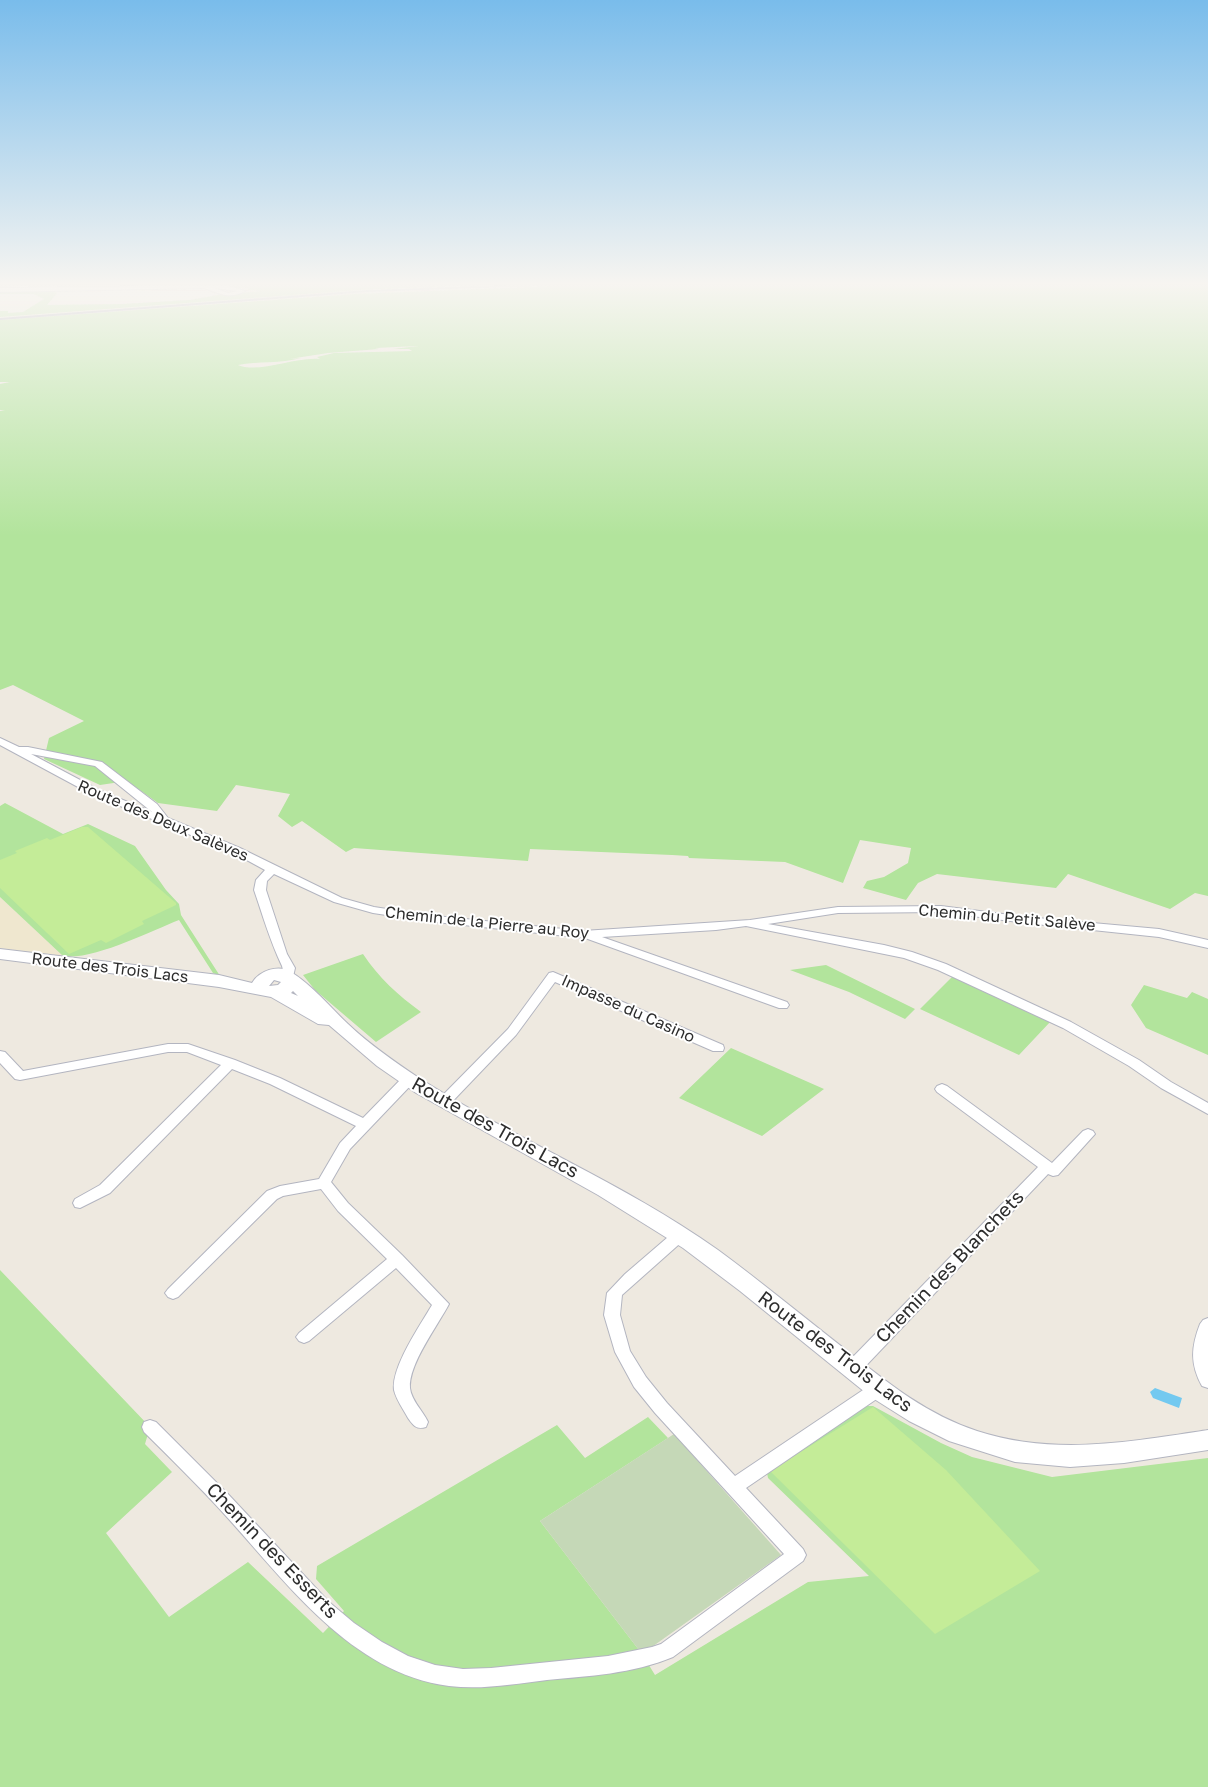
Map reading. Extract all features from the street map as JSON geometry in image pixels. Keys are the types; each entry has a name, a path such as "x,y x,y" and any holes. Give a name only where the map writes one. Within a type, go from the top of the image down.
{"street":[{"name":"Route des Deux Salèves","path":"0,741 82,787 236,850 272,869 262,880 260,890 281,954 289,968 289,979"},
{"path":"14,750 28,750 98,764 153,806 164,820"},
{"name":"Chemin de la Pierre au Roy","path":"272,869 338,900 373,910 426,918 583,935 709,928 746,923 884,949 942,967 1067,1025 1134,1063 1166,1085 1208,1109"},
{"name":"Chemin du Petit Salève","path":"746,923 838,910 941,909 1026,920 1159,932 1208,944"},
{"path":"583,935 783,1005"},
{"name":"Route des Trois Lacs","path":"0,954 219,982 268,984 307,1011 342,1028 408,1080 444,1102 596,1184 680,1236 878,1389 930,1422 955,1434 1007,1450 1035,1455 1073,1458 1109,1455 1208,1440"},
{"path":"281,954 268,984 287,988 289,979"},
{"name":"Impasse du Casino","path":"444,1102 512,1032 553,976 718,1048"},
{"name":"Route des Trois Lacs","path":"289,979 334,1018 342,1028"},
{"path":"0,1055 20,1076 175,1047 196,1050 275,1081 365,1125"},
{"path":"80,1203 106,1189 230,1063"},
{"path":"324,1183 345,1146 408,1080"},
{"path":"942,1089 1047,1166"},
{"name":"Chemin des Blanchets","path":"853,1368 1047,1166 1053,1171 1088,1134"},
{"path":"324,1183 342,1207 397,1259 440,1304 415,1349 401,1381 402,1390 420,1422"},
{"path":"173,1293 272,1196 280,1191 324,1183"},
{"name":"Chemin des Esserts","path":"150,1426 232,1510 294,1579 358,1637 394,1660 417,1669 456,1677 475,1678 600,1666 649,1657 666,1651 797,1556 661,1408 640,1382 623,1352 616,1332 612,1307 614,1296 619,1288 680,1236"},
{"path":"304,1337 397,1259"},
{"path":"1208,1324 1199,1357 1200,1367 1208,1380"},
{"path":"733,1488 878,1389"}],"shaded area":[{"path":"0,897 63,956 0,948"}],"green space":[{"path":"0,369 1208,369 1208,896 1195,893 1170,909 1068,874 1056,888 937,874 918,883 906,900 863,888 867,881 884,877 908,863 911,848 860,840 843,883 785,862 530,849 528,861 354,848 346,852 302,821 292,827 278,816 290,794 236,785 217,811 158,803 127,781 100,785 44,759 49,738 84,721 13,685 0,690 0,411 5,410 0,410 0,384 10,382 0,382"},
{"path":"5,803 63,834 88,824 135,846 166,890 179,904 181,915 220,976 213,973 179,920 105,950 75,956 63,956 0,897 0,806"},
{"path":"82,827 88,827 176,905 142,921 144,924 106,943 101,940 69,954 0,888 0,860 17,853 15,851 47,838 50,840"},
{"path":"363,954 389,986 421,1012 376,1042 315,990 303,975"},
{"path":"826,965 915,1009 905,1019 849,992 790,970"},
{"path":"953,976 1051,1021 1019,1055 920,1009"},
{"path":"1144,985 1187,998 1192,992 1208,999 1208,1055 1146,1028 1131,1005"},
{"path":"731,1048 824,1089 762,1136 679,1098"},
{"path":"0,1270 150,1427 145,1444 172,1472 106,1533 169,1617 248,1562 323,1633 344,1611 316,1579 317,1566 557,1425 585,1458 648,1417 668,1438 540,1521 642,1654 655,1675 808,1582 869,1576 768,1478 767,1473 867,1406 873,1406 941,1443 972,1457 1052,1477 1208,1458 1208,1787 0,1787"},
{"path":"873,1407 946,1470 1040,1571 935,1634 770,1471"},
{"path":"674,1434 781,1555 642,1654 540,1521"}],"water":[{"path":"1155,1388 1182,1398 1179,1408 1153,1398 1150,1392"}]}
